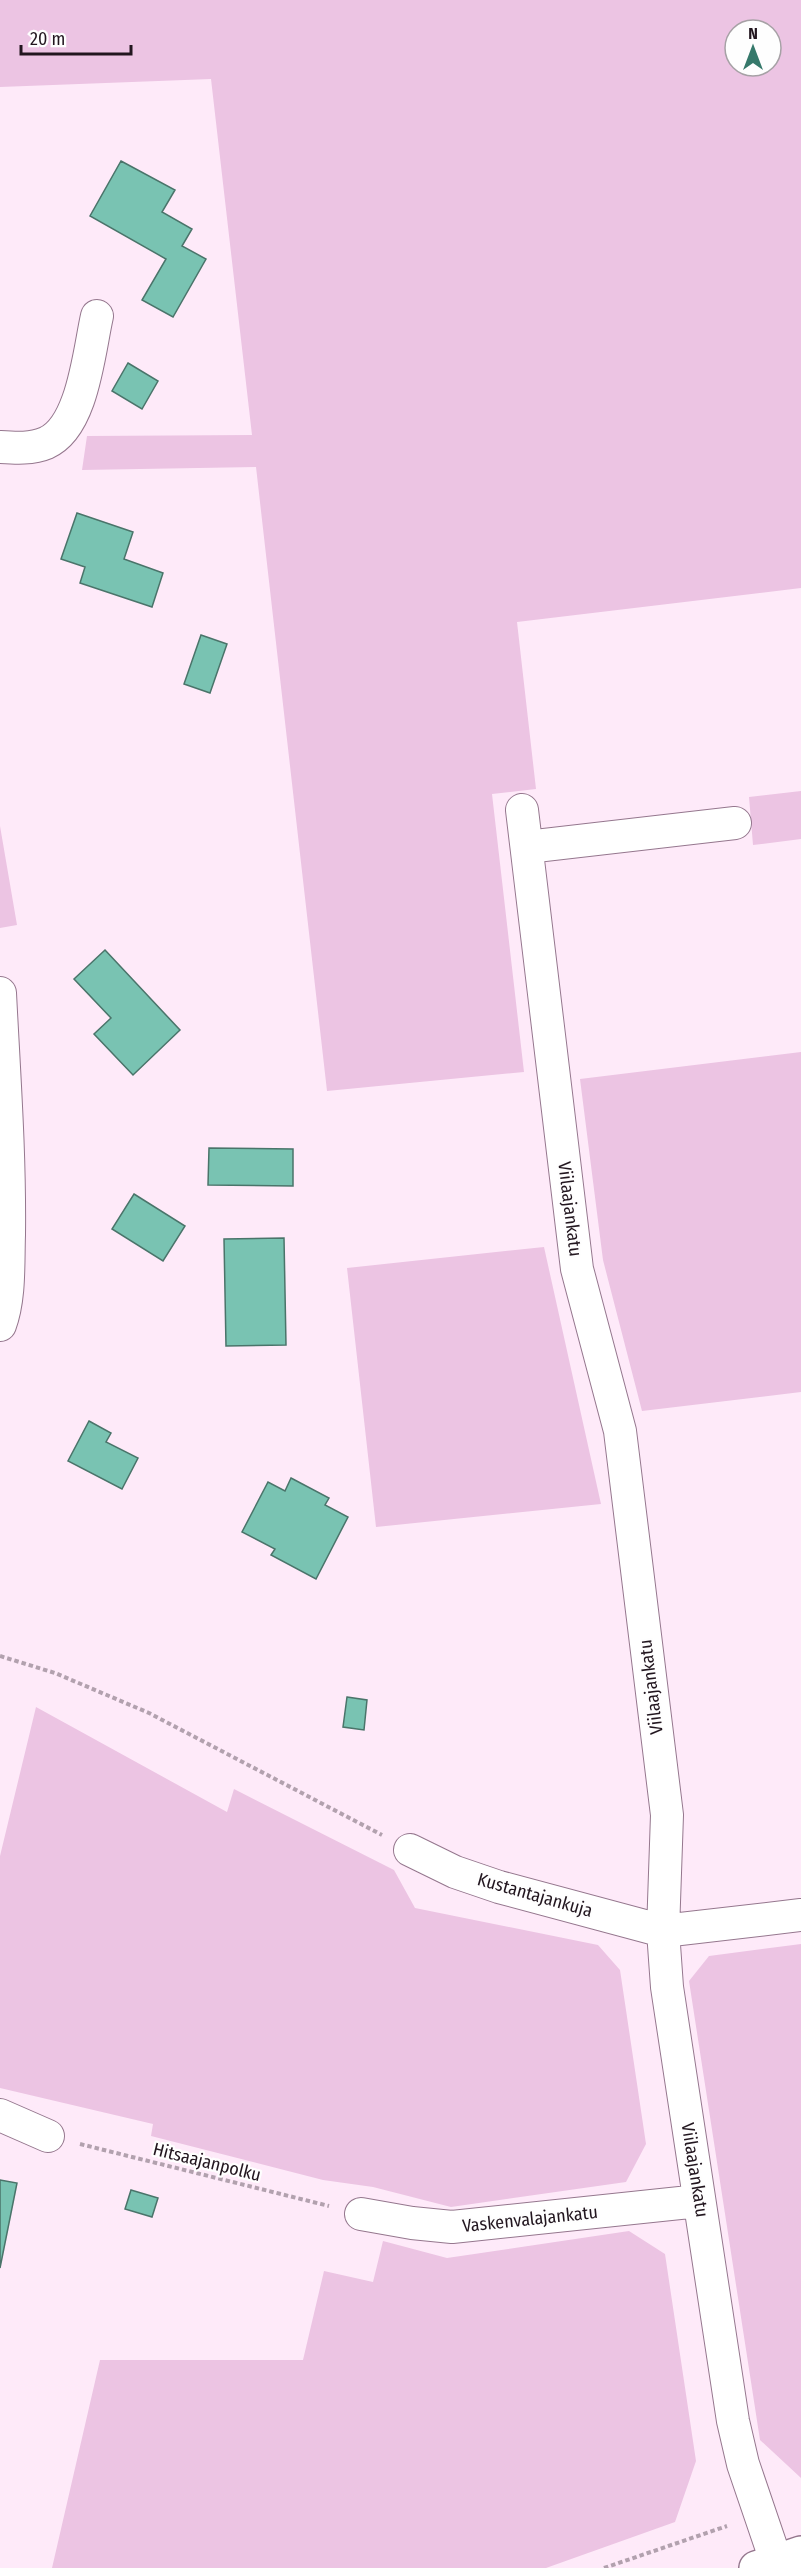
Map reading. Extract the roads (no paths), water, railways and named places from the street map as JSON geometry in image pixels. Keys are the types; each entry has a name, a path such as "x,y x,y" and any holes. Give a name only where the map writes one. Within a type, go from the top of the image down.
{"street":[{"path":"0,447 22,448 48,442 74,415 97,316"},
{"name":"Viilaajankatu","path":"522,810 577,1269 620,1431 667,1815 663,1931 667,1987 733,2421 759,2515 778,2561"},
{"path":"527,847 735,823"},
{"path":"0,993 9,1206 9,1263 4,1314 0,1325"},
{"name":"Kustantajankuja","path":"410,1850 455,1872 499,1887 663,1931"},
{"path":"663,1931 801,1915"},
{"path":"0,2115 48,2136"},
{"name":"Vaskenvalajankatu","path":"361,2214 452,2227 699,2201"}]}
